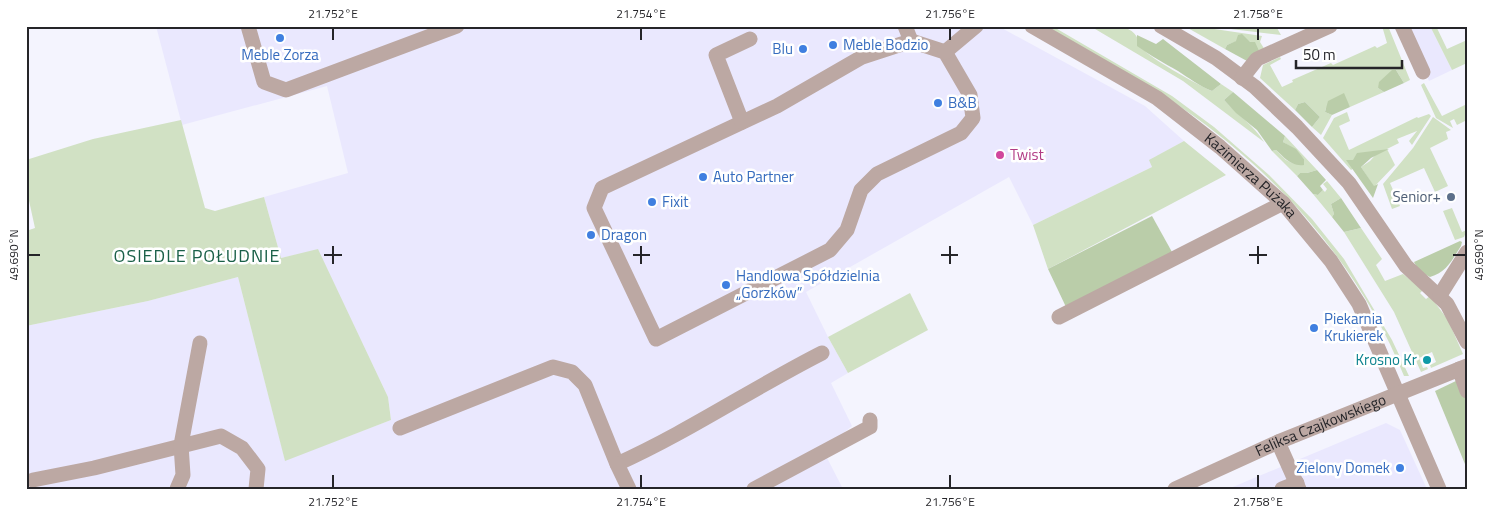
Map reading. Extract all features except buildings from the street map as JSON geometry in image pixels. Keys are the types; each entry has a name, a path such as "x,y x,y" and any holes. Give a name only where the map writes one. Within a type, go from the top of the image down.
{"street":[{"path":"248,26 264,82 286,90 458,26"},
{"path":"905,26 911,41"},
{"path":"945,52 976,26"},
{"name":"Kazimierza Pużaka","path":"1032,26 1157,98 1220,147 1283,203 1331,261 1359,304 1439,489"},
{"path":"1161,26 1216,58 1242,78 1297,127 1349,183 1406,266 1427,286 1440,295 1454,316 1467,342"},
{"path":"1242,78 1258,59 1330,26"},
{"path":"1402,26 1423,72"},
{"path":"742,122 716,55 750,39"},
{"path":"911,41 945,52 970,95 973,118 961,133 877,174 861,190 847,230 830,250 656,339 594,208 602,188 777,106 862,57 911,41"},
{"path":"1059,317 1283,203"},
{"path":"1440,295 1467,252"},
{"path":"178,489 183,475 180,445 200,343"},
{"path":"617,464 659,445 777,376 822,353"},
{"path":"400,428 554,367 572,372 585,385 628,489"},
{"path":"1463,368 1467,391"},
{"name":"Feliksa Czajkowskiego","path":"1175,489 1278,442 1463,368"},
{"path":"754,489 870,427 870,420"},
{"path":"33,482 221,436 242,448 258,469 256,489"},
{"path":"1278,442 1298,486 1282,489"}],"shaded area":[{"path":"156,26 998,26 1145,106 1184,141 1150,160 1152,167 1033,225 1009,177 806,292 848,373 831,383 852,426 823,450 843,489 26,489 26,326 148,301 238,277 285,460 391,420 388,397 318,250 281,258 264,197 348,173 327,86 182,125"},
{"path":"1412,26 1430,26 1452,70 1429,81 1405,30"},
{"path":"1386,423 1400,430 1427,489 1228,489"}],"green space":[{"path":"1114,25 1124,27 1132,31 1146,52 1167,67 1212,91 1221,84 1233,92 1224,100 1255,130 1264,142 1183,81 1090,26"},
{"path":"1045,26 1052,26 1172,96 1214,127 1269,175 1312,219 1344,259 1392,340 1409,376 1404,376 1386,336 1365,298 1340,261 1284,193 1218,134 1182,108"},
{"path":"1194,26 1262,36 1260,42 1265,50 1260,53 1251,42 1237,41 1227,45 1225,49 1186,27"},
{"path":"1206,26 1268,28 1269,26 1280,26 1277,28 1281,35"},
{"path":"1382,26 1388,26 1410,80 1404,83 1396,70 1378,88 1384,92 1350,107 1345,99 1326,108 1325,112 1332,115 1321,135 1312,127 1320,117 1305,102 1298,104 1295,110 1260,78 1263,65 1280,57 1281,59 1270,65 1282,87 1293,82 1292,80 1331,63 1333,65 1375,46 1377,48 1387,43"},
{"path":"1430,26 1436,26 1447,49 1467,40 1467,63 1452,70"},
{"path":"1242,34 1250,42 1255,42 1260,53 1247,61 1225,49 1227,45 1236,41 1238,35"},
{"path":"1137,35 1156,44 1163,39 1221,84 1212,91 1198,84 1137,46"},
{"path":"1392,70 1396,70 1404,83 1384,92 1378,88 1379,82"},
{"path":"1424,83 1442,116 1467,104 1467,120 1457,125 1454,119 1450,121 1453,128 1436,118 1421,85"},
{"path":"1233,92 1285,136 1283,142 1296,149 1304,159 1304,165 1292,163 1276,150 1272,151 1257,130 1236,113 1224,100"},
{"path":"1344,93 1350,107 1332,115 1325,112 1328,101"},
{"path":"1305,102 1320,117 1312,127 1295,110 1298,104"},
{"path":"1347,112 1350,121 1339,126 1349,150 1417,117 1429,114 1431,116 1412,145 1409,141 1417,131 1397,139 1399,143 1387,149 1395,165 1374,187 1361,167 1370,161 1380,150 1351,170 1323,138 1334,118"},
{"path":"1433,117 1451,130 1446,132 1448,139 1430,148 1448,186 1435,192 1424,168 1390,183 1400,206 1392,209 1383,184 1413,148"},
{"path":"181,120 205,208 215,211 264,197 281,258 318,249 388,397 391,420 285,461 238,277 148,301 26,326 26,231 35,228 26,187 26,160 93,139"},
{"path":"1285,136 1317,170 1300,173 1297,176 1272,151 1276,150 1286,160 1294,164 1304,159 1296,150 1283,142"},
{"path":"1184,141 1226,175 1048,269 1033,225 1152,167 1149,160"},
{"path":"1389,149 1371,158 1361,167 1374,186 1378,184 1373,198 1346,160 1353,160 1357,153"},
{"path":"1317,170 1326,180 1320,186 1323,190 1318,195 1313,194 1297,176 1300,173"},
{"path":"1327,181 1341,198 1331,204 1334,214 1332,217 1313,194 1318,195 1323,190 1325,192 1327,189 1323,184"},
{"path":"1341,198 1361,228 1344,232 1332,217 1334,214 1331,204"},
{"path":"1452,208 1462,232 1467,230 1464,237 1455,240 1443,211"},
{"path":"1152,216 1172,252 1066,307 1048,269"},
{"path":"1361,228 1382,259 1376,265 1385,281 1403,274 1423,290 1420,293 1426,299 1430,296 1448,320 1463,354 1431,368 1430,365 1436,362 1432,352 1419,358 1423,368 1427,367 1428,369 1421,372 1394,312 1344,232"},
{"path":"1460,241 1462,242 1461,246 1452,261 1436,275 1430,277 1419,269 1414,262"},
{"path":"910,293 928,330 848,373 828,337"},
{"path":"1458,380 1467,403 1467,469 1435,391"}],"place":[{"name":"Meble Zorza","path":"280,38"},
{"name":"Meble Bodzio","path":"833,45"},
{"name":"Blu","path":"803,49"},
{"name":"B&B","path":"938,103"},
{"name":"Twist","path":"1000,155"},
{"name":"Auto Partner","path":"703,177"},
{"name":"Senior+","path":"1451,197"},
{"name":"Fixit","path":"652,202"},
{"name":"Dragon","path":"591,235"},
{"name":"Handlowa Spółdzielnia „Gorzków”","path":"726,285"},
{"name":"Piekarnia Krukierek","path":"1314,328"},
{"name":"Krosno Kr","path":"1427,360"},
{"name":"Zielony Domek","path":"1400,468"}],"district":[{"name":"OSIEDLE POŁUDNIE","path":"197,256"}]}
